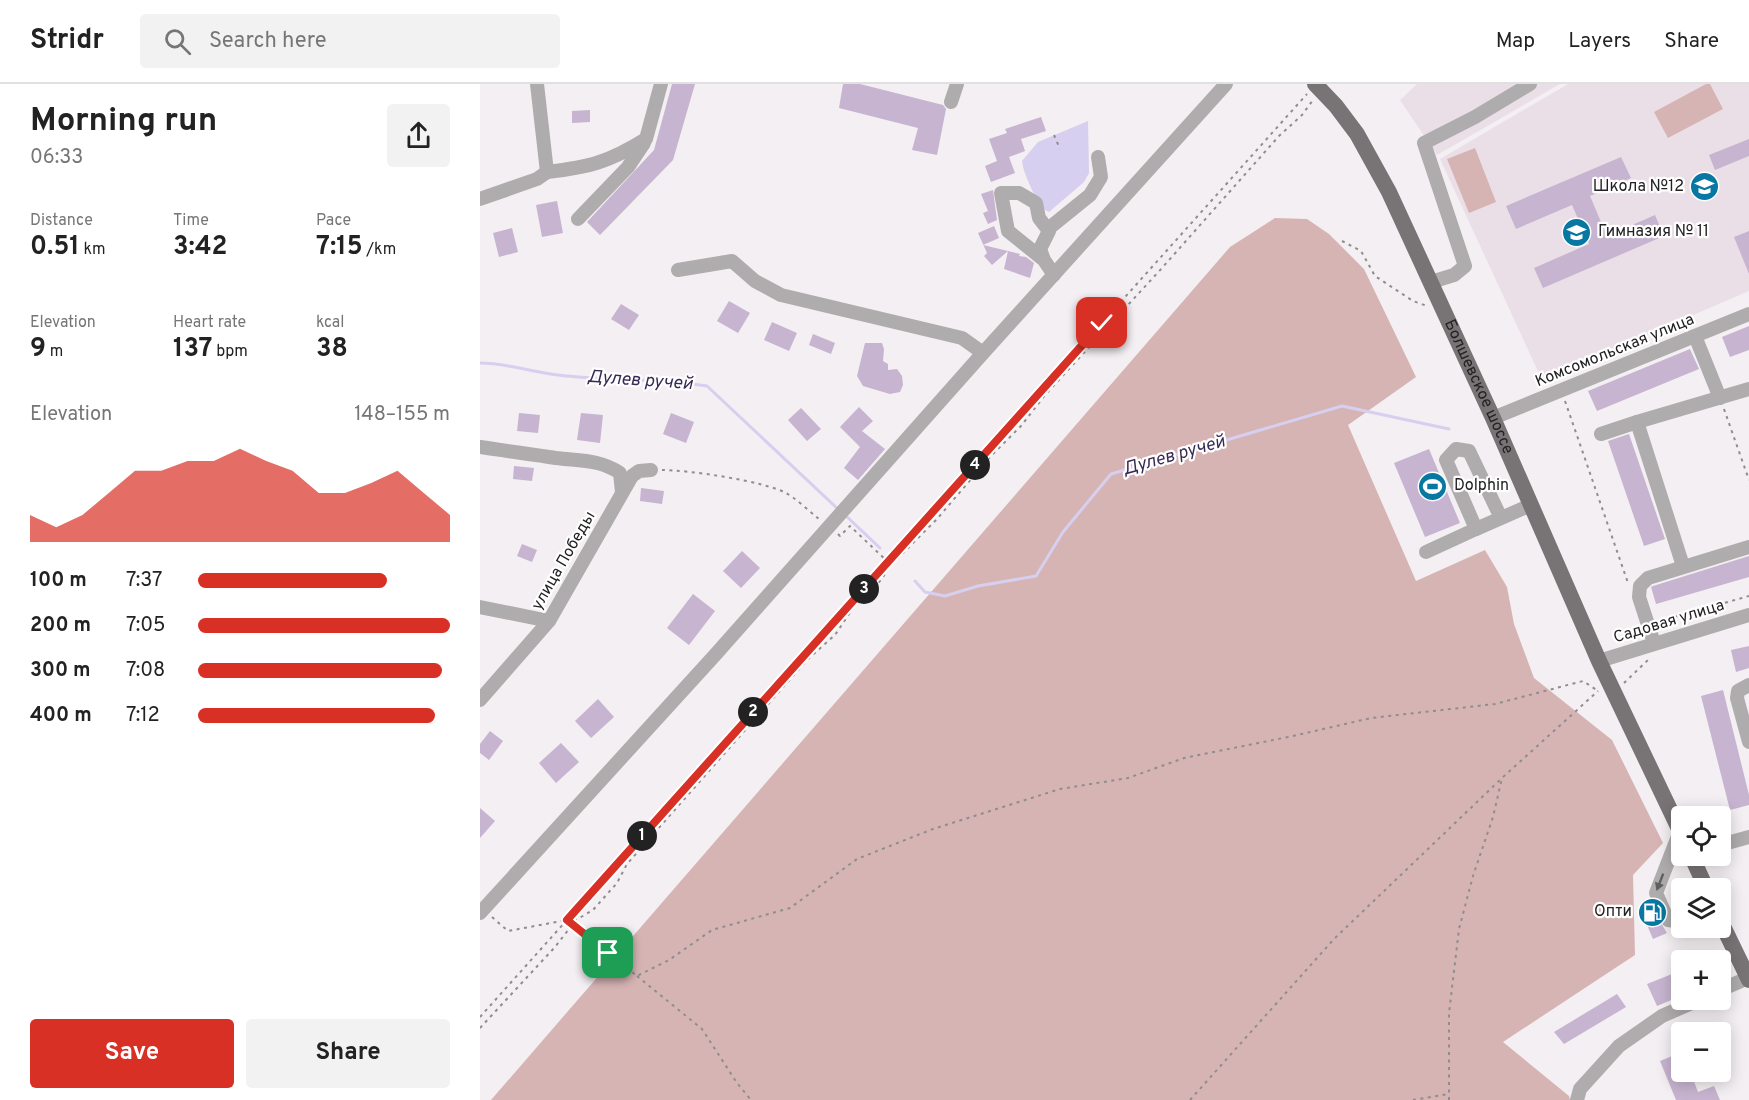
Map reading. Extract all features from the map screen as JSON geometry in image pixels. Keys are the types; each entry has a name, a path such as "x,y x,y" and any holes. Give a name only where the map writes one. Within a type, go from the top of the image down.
{"main road":[{"name":"Болшевское шоссе","path":"1318,87 1357,134 1389,192 1493,418 1599,660 1671,812"},
{"path":"1728,938 1749,979"}],"street":[{"path":"537,84 547,172"},
{"path":"578,219 628,167 646,139 661,84"},
{"path":"951,102 957,84"},
{"path":"482,911 1226,84"},
{"path":"1431,282 1454,275 1465,266 1424,143 1475,117 1527,85"},
{"path":"480,199 537,179 547,172 582,168 619,156 646,139"},
{"path":"1054,275 1040,249 1048,229 1090,195 1101,177 1098,157"},
{"path":"1044,260 1008,231 1001,193 1019,193 1036,203 1039,218 1048,229"},
{"path":"678,270 732,261 754,281 781,295 963,338 983,353"},
{"name":"Комсомольская улица","path":"1493,418 1749,314"},
{"path":"1695,336 1719,398"},
{"path":"1601,434 1749,389"},
{"path":"1637,422 1683,566"},
{"path":"480,447 564,459 592,460 620,473 622,492"},
{"path":"1476,529 1446,460 1456,449 1469,451 1501,518"},
{"name":"улица Победы","path":"480,700 549,621 632,476 639,471 651,470"},
{"path":"1426,552 1531,505"},
{"path":"1652,644 1639,597 1640,586 1648,578 1749,547"},
{"path":"480,606 549,621"},
{"name":"Садовая улица","path":"1599,660 1749,615"},
{"path":"1749,686 1738,691 1737,698 1749,742"},
{"path":"1731,842 1749,837"},
{"path":"1671,857 1656,893 1668,920 1671,920"},
{"path":"1731,986 1749,979"},
{"path":"1577,1100 1580,1089 1619,1046 1662,1016 1676,1010"}],"path":[{"path":"480,1028 555,947 572,924 585,912 593,910 616,883 627,864 807,660 835,635 853,608 882,579 889,563 937,519 989,458 1021,426 1045,395 1279,136 1302,115 1318,87"},
{"path":"480,1017 1318,87"},
{"path":"1054,135 1060,149"},
{"path":"1342,241 1361,251 1375,276 1413,301 1444,311"},
{"path":"1564,398 1627,582"},
{"path":"1719,398 1749,480"},
{"path":"651,470 681,470 786,493 832,523"},
{"path":"850,526 889,563"},
{"path":"1648,624 1749,596"},
{"path":"1622,688 1621,685 1653,656 1652,644"},
{"path":"638,976 669,960 712,930 790,908 857,859 933,829 1060,789 1128,778 1184,758 1371,718 1494,704 1583,681 1598,691 1602,697"},
{"path":"1190,1100 1334,939 1502,778 1598,691"},
{"path":"1449,1100 1449,1013 1459,929 1473,876 1493,817 1502,778"},
{"path":"482,911 508,931 567,920 702,1029 737,1083 751,1100"},
{"path":"1413,1100 1450,1094"}],"shaded area":[{"path":"1417,84 1560,84 1437,155 1400,100"},
{"name":"Гимназия № 11","path":"1568,84 1749,84 1749,291 1542,380 1440,159"},
{"path":"1710,84 1723,109 1668,138 1654,112"},
{"path":"1088,121 1089,173 1084,182 1049,212 1039,207 1022,161 1038,142"},
{"path":"1475,148 1496,202 1469,213 1447,159"},
{"path":"1275,218 1307,219 1329,234 1364,269 1416,377 1348,425 1416,581 1485,550 1507,587 1514,624 1534,678 1612,740 1663,843 1633,875 1635,955 1503,1042 1569,1096 1570,1100 491,1100 1230,247"}],"building":[{"path":"672,84 695,84 673,160 600,235 587,222 654,150"},
{"path":"843,84 860,84 943,105 946,109 937,155 912,150 918,128 839,108"},
{"path":"590,110 590,122 572,123 572,111"},
{"path":"1041,117 1046,131 1021,139 1025,151 1009,157 1015,173 991,182 985,166 997,161 989,139 1007,133 1005,129"},
{"path":"1749,139 1749,156 1715,170 1709,155"},
{"path":"1621,157 1631,178 1590,196 1607,236 1655,215 1664,236 1543,288 1534,268 1589,244 1572,205 1516,229 1506,206"},
{"path":"993,190 997,220 988,224 983,213 988,211 981,194"},
{"path":"557,201 563,233 542,237 536,205"},
{"path":"994,226 999,238 983,245 978,233"},
{"path":"512,228 518,252 499,257 493,233"},
{"path":"1749,231 1749,274 1734,237"},
{"path":"983,245 1008,251 992,265 984,256 987,253"},
{"path":"1008,251 1020,254 1019,256 1026,257 1034,263 1030,278 1004,269"},
{"path":"729,301 750,313 738,333 717,321"},
{"path":"621,304 639,315 629,330 611,319"},
{"path":"772,322 797,333 789,351 764,340"},
{"path":"1749,326 1749,350 1730,357 1722,337"},
{"path":"813,334 835,343 831,354 809,345"},
{"path":"865,343 882,343 883,361 888,364 888,370 897,369 902,376 903,385 900,392 890,394 863,386 857,376"},
{"path":"1690,349 1699,369 1597,411 1588,391"},
{"path":"859,407 873,421 862,431 885,449 858,480 844,468 860,447 840,427"},
{"path":"801,408 821,429 807,441 788,420"},
{"path":"519,413 540,415 538,433 517,431"},
{"path":"581,413 603,415 600,443 577,440"},
{"path":"671,413 694,422 686,443 663,434"},
{"path":"1629,434 1665,539 1644,546 1608,441"},
{"path":"1429,449 1460,523 1425,537 1394,463"},
{"path":"514,466 534,468 532,481 513,479"},
{"path":"641,488 664,491 662,504 640,501"},
{"path":"522,544 537,550 532,562 517,556"},
{"path":"742,551 760,568 741,588 723,571"},
{"path":"1749,556 1749,577 1656,604 1651,587"},
{"path":"693,594 715,611 689,645 667,628"},
{"path":"1749,646 1749,668 1736,672 1731,650"},
{"path":"1723,690 1749,795 1749,805 1731,810 1729,806 1701,696"},
{"path":"598,699 614,717 591,738 575,721"},
{"path":"490,731 503,741 489,760 480,753 480,744"},
{"path":"561,743 579,762 556,783 539,763"},
{"path":"480,808 495,821 480,838"},
{"path":"1655,913 1667,933 1653,939 1644,918"},
{"path":"1671,974 1671,1000 1657,1006 1647,984"},
{"path":"1617,994 1626,1007 1564,1044 1554,1032"},
{"path":"1671,1056 1671,1082 1694,1082 1698,1092 1714,1086 1720,1100 1676,1100 1660,1061"}],"waterway":[{"name":"Дулев ручей","path":"480,363 500,364 558,375 707,386 839,510"},
{"name":"Дулев ручей","path":"915,581 925,592 945,596 978,586 1036,576 1063,532 1111,474 1342,406 1449,429"},
{"name":"Дулев ручей","path":"844,514 880,548"}],"place":[{"name":"Школа №12","path":"1705,187"},
{"name":"Гимназия № 11","path":"1577,232"},
{"name":"Dolphin","path":"1433,486"},
{"name":"Опти","path":"1653,912"}],"route":[{"path":"608,953 567,920 1102,323"}]}
